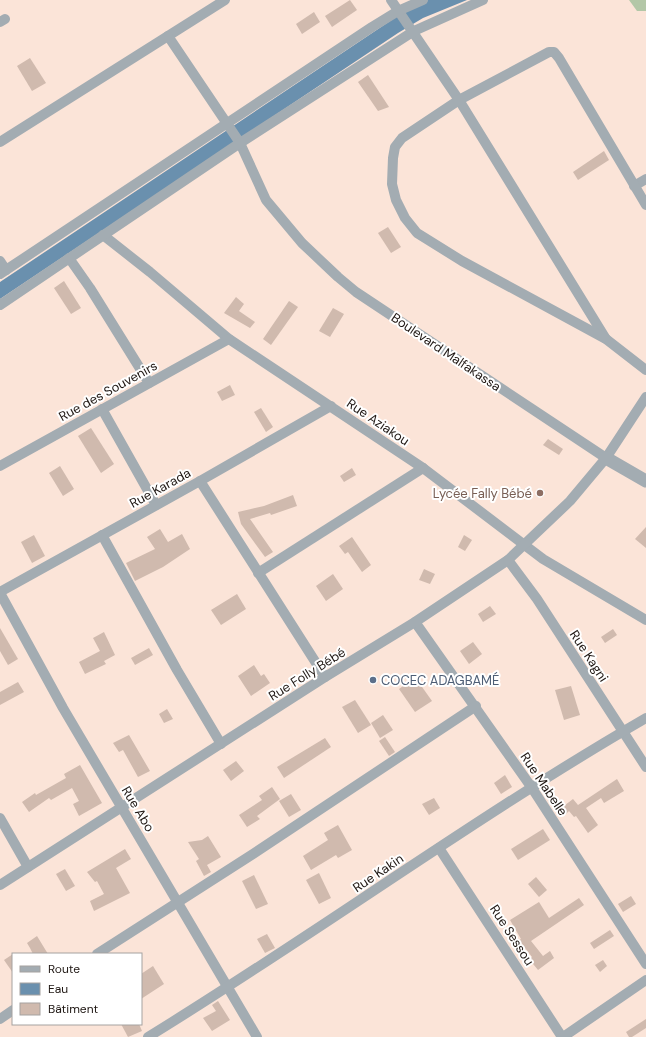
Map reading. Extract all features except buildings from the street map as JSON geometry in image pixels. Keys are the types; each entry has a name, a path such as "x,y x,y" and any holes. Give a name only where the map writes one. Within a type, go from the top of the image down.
{"street":[{"path":"0,142 225,0"},
{"path":"391,0 414,31 459,100 606,339"},
{"path":"0,261 3,272 398,11 423,0"},
{"path":"0,305 240,143 414,31 483,0"},
{"name":"Boulevard Malfakassa","path":"168,36 240,143 266,200 302,243 350,287 606,458 646,481"},
{"path":"646,205 554,52 544,53 459,100 402,138 395,148 392,184 396,200 405,218 417,233 462,261 606,339 646,370"},
{"path":"634,186 646,179"},
{"name":"Rue Aziakou","path":"103,235 150,272 229,339 423,468 543,559 646,620"},
{"path":"69,258 90,288 149,383"},
{"name":"Rue des Souvenirs","path":"0,466 229,339"},
{"name":"Rue Folly Bébé","path":"0,885 325,677 416,622 508,560 570,501 606,458 646,397"},
{"name":"Rue Karada","path":"0,592 200,481 331,406"},
{"path":"102,409 156,505"},
{"path":"258,573 423,468"},
{"path":"200,481 325,677"},
{"path":"102,536 177,670 221,744"},
{"name":"Rue Kagni","path":"508,560 536,599 622,732 646,766"},
{"name":"Rue Abo","path":"0,592 59,701 257,1037"},
{"name":"Rue Mabelle","path":"416,622 532,788 646,964"},
{"path":"99,953 253,854 476,706"},
{"name":"Rue Kakin","path":"148,1037 228,988 532,788 646,718"},
{"path":"0,818 28,867"},
{"name":"Rue Sessou","path":"439,848 563,1037"},
{"path":"563,1037 646,980"},
{"path":"0,1019 12,1011"}],"green space":[{"path":"629,0 646,0 646,11 637,11"}],"water":[{"path":"427,0 467,0 423,18 398,33 0,299 0,282 408,9"}],"place":[{"name":"Lycée Fally Bébé","path":"540,493"},
{"name":"COCEC ADAGBAMÉ","path":"373,680"}]}
